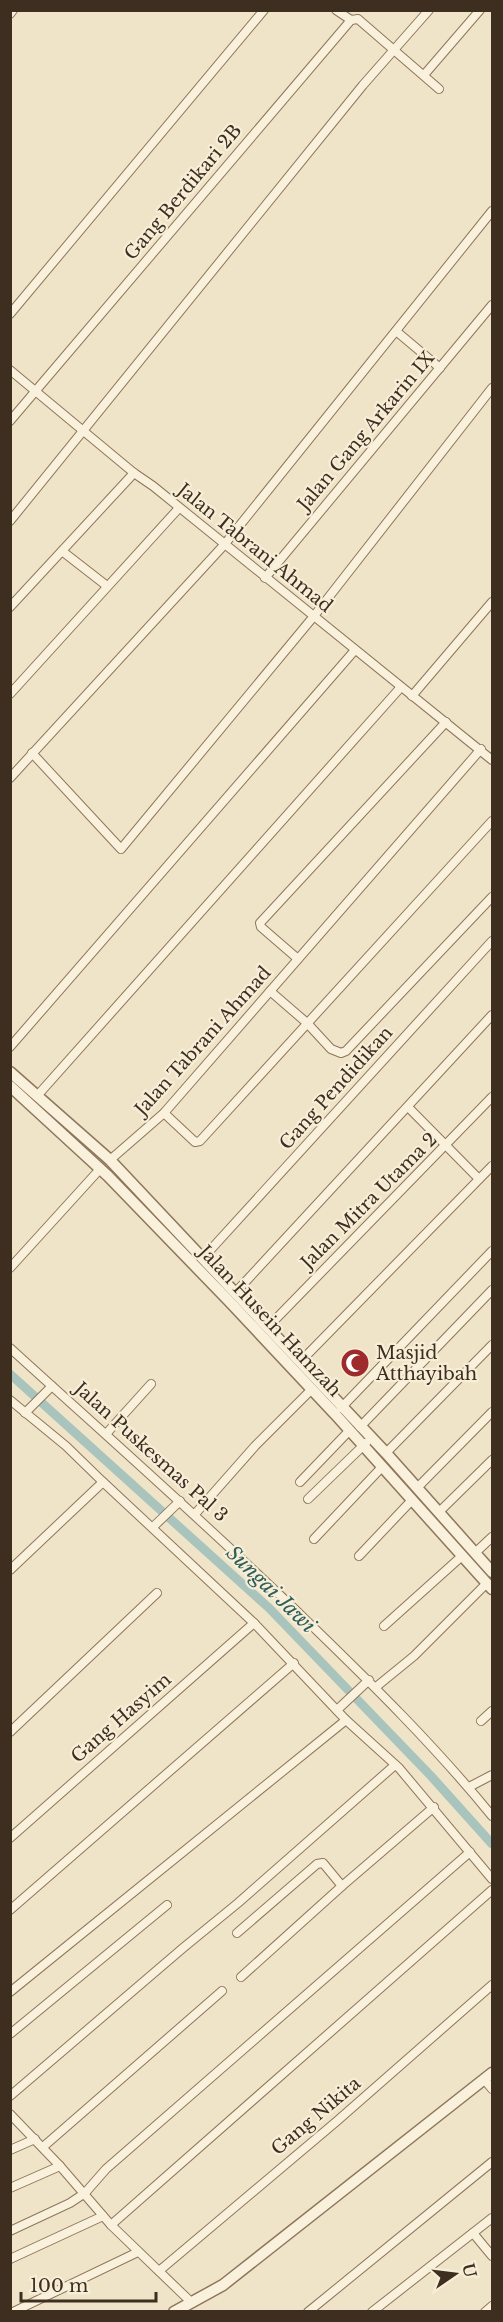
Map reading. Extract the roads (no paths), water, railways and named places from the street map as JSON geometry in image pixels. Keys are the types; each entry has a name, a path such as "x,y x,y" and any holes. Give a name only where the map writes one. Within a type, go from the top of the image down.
{"street":[{"path":"10,314 264,10"},
{"path":"336,10 354,20 395,50 439,89"},
{"path":"10,521 363,85 429,10"},
{"path":"424,75 480,10"},
{"name":"Gang Berdikari 2B","path":"10,421 354,20"},
{"path":"10,778 224,545 492,211"},
{"name":"Jalan Gang Arkarin IX","path":"266,578 492,305"},
{"path":"396,331 440,368"},
{"name":"Jalan Tabrani Ahmad","path":"10,370 134,473 492,760"},
{"path":"32,753 121,849 314,616 492,388"},
{"path":"10,607 134,473"},
{"path":"10,694 178,508"},
{"path":"62,551 107,586"},
{"path":"412,696 492,602"},
{"path":"10,1047 355,650"},
{"path":"38,1096 401,687"},
{"path":"298,959 261,927 260,923 446,722"},
{"name":"Jalan Tabrani Ahmad","path":"110,1160 164,1113 481,749"},
{"path":"164,1113 195,1142 200,1141 492,821"},
{"path":"270,991 308,1023 334,1052 346,1051 492,897"},
{"name":"Gang Pendidikan","path":"203,1258 492,941"},
{"path":"235,1293 492,1015"},
{"name":"Jalan Husein Hamzah","path":"10,1072 110,1160 203,1258 217,1282 235,1293 300,1362 341,1408 355,1429"},
{"name":"Jalan Husein Hamzah","path":"10,1086 217,1282 312,1389 355,1429 382,1467 490,1586"},
{"name":"Jalan Mitra Utama 2","path":"268,1327 447,1146 492,1097"},
{"path":"408,1107 479,1179"},
{"path":"300,1362 492,1166"},
{"path":"10,1268 100,1169"},
{"path":"341,1408 492,1251"},
{"path":"300,1482 492,1290"},
{"path":"386,1453 492,1345"},
{"name":"Jalan Puskesmas Pal 3","path":"10,1348 106,1434 177,1504 195,1514 366,1683 376,1687 469,1787 492,1816"},
{"path":"106,1434 151,1384"},
{"path":"28,1411 52,1386"},
{"path":"195,1514 255,1446 312,1389"},
{"path":"10,1400 28,1411 103,1482 156,1525 339,1708 346,1720 395,1765 434,1807 492,1879"},
{"path":"417,1488 492,1412"},
{"path":"308,1499 367,1443"},
{"name":"Jalan Husein Hamzah","path":"367,1443 386,1453 492,1572"},
{"path":"439,1512 492,1460"},
{"path":"314,1539 382,1467"},
{"path":"10,1570 103,1482"},
{"path":"359,1556 412,1500"},
{"path":"156,1525 177,1504"},
{"path":"475,1553 492,1537"},
{"path":"384,1626 462,1556"},
{"path":"376,1687 414,1656 490,1586"},
{"path":"10,1732 157,1593"},
{"name":"Gang Hasyim","path":"10,1838 254,1623"},
{"path":"10,1910 294,1664"},
{"path":"339,1708 366,1683"},
{"path":"481,1721 492,1711"},
{"path":"10,1992 346,1720"},
{"path":"10,2096 238,1903 395,1765"},
{"path":"469,1787 492,1775"},
{"path":"242,1977 342,1886 434,1807"},
{"path":"10,2231 70,2203 85,2193 106,2169 470,1852"},
{"path":"237,1933 317,1864 323,1863 342,1886"},
{"path":"111,2225 492,1890"},
{"path":"10,2034 167,1905"},
{"name":"Gang Nikita","path":"159,2271 337,2121 492,1985"},
{"path":"42,2146 222,1990"},
{"path":"174,2312 223,2285 488,2076 492,2089"},
{"path":"10,2114 85,2193 111,2225 192,2303"},
{"path":"10,2150 35,2139"},
{"path":"308,2312 492,2162"},
{"path":"10,2188 60,2166"},
{"path":"10,2259 103,2216"},
{"path":"372,2312 492,2217"},
{"path":"473,2233 492,2256"},
{"path":"13,2312 138,2252"},
{"path":"486,2312 492,2306"}],"waterway":[{"name":"Sungai Jawi","path":"10,1374 269,1608 431,1776 492,1844"}],"place":[{"name":"Masjid Atthayibah","path":"355,1363"}]}
